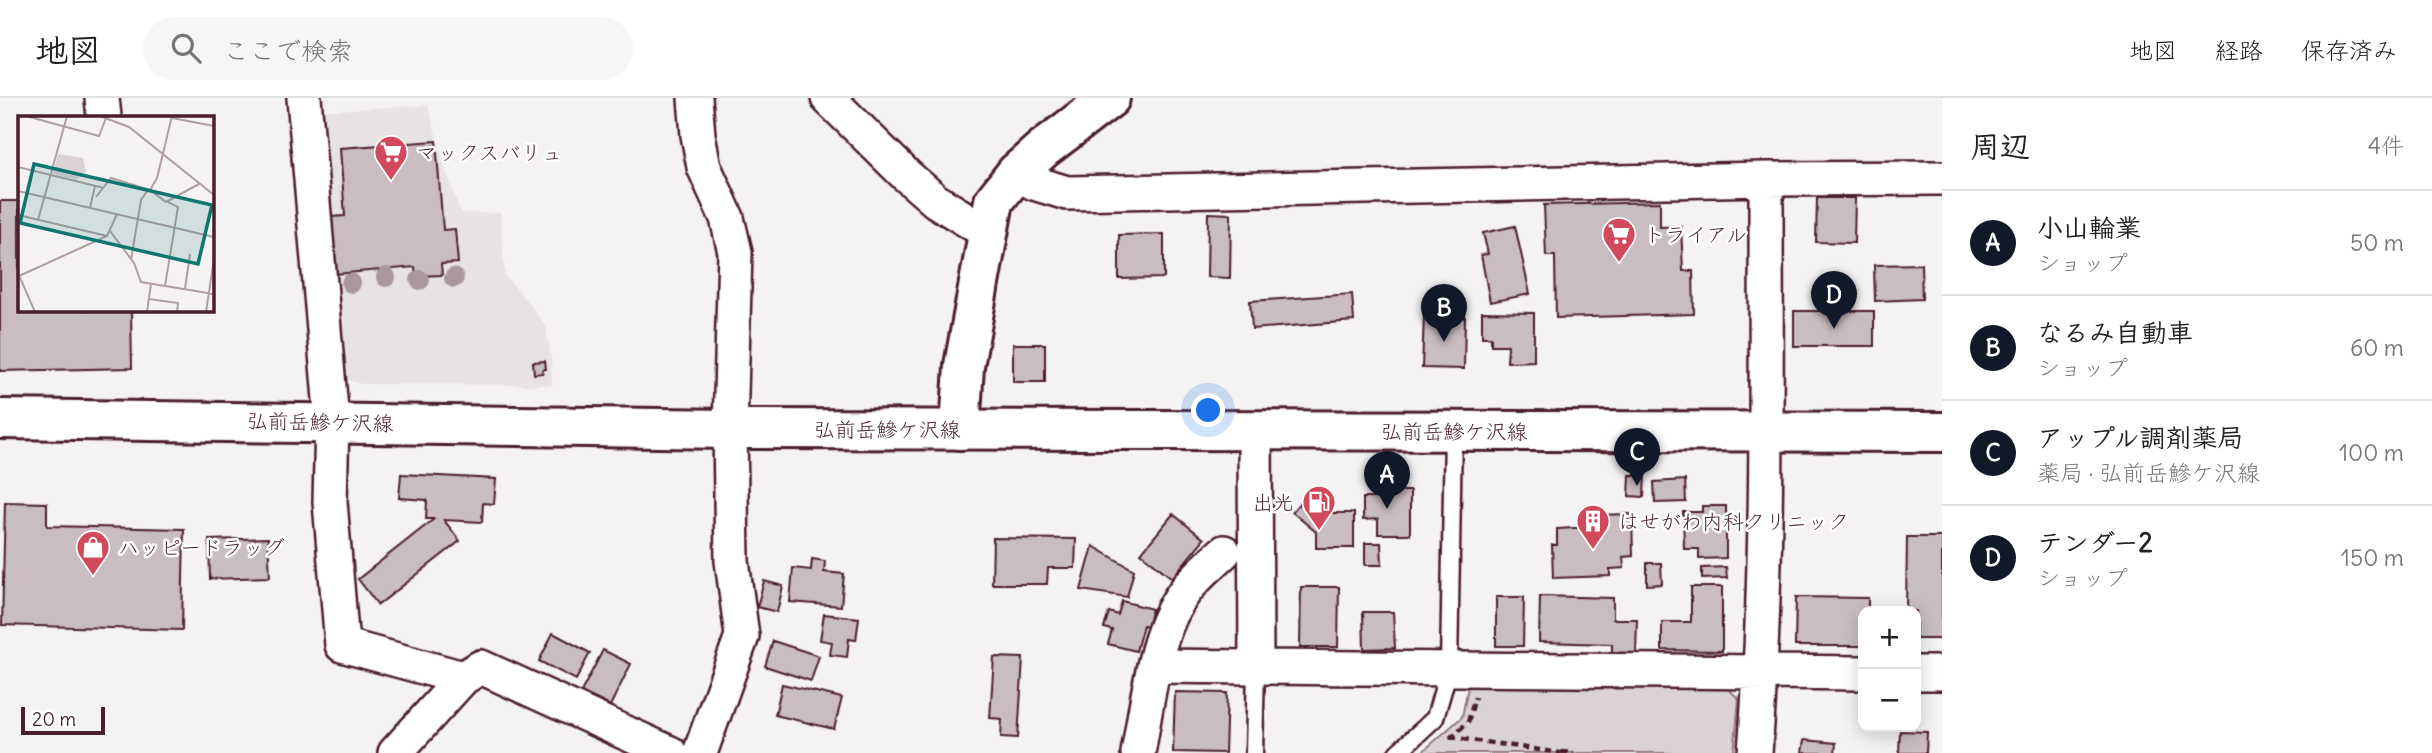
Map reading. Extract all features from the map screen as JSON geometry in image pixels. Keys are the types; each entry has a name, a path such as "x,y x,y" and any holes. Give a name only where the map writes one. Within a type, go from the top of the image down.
{"main road":[{"path":"960,429 964,366 994,201 1016,173 1043,149 1110,98"},
{"name":"弘前岳鰺ケ沢線","path":"0,419 730,429 1942,432"}],"street":[{"path":"102,98 104,116"},
{"path":"304,98 332,422 330,502 342,645 463,678"},
{"path":"695,98 704,167 727,218 735,252 730,429 732,561 742,636 700,753"},
{"path":"828,98 906,176 936,201 988,233"},
{"path":"1016,173 1034,183 1067,193 1942,178"},
{"path":"1755,753 1761,672 1766,432 1766,179"},
{"path":"1255,430 1256,667"},
{"path":"1138,753 1155,666 1178,601 1195,579 1224,552"},
{"path":"1155,666 1858,673"},
{"path":"395,753 463,678 481,667 670,753"},
{"path":"1921,673 1942,673"}],"lane":[{"path":"1397,753 1435,718 1449,669 1453,431"},
{"path":"1254,753 1256,667"}],"path":[{"path":"1441,745 1468,722 1476,696"},
{"path":"1450,737 1574,753"}],"shaded area":[{"path":"428,105 461,213 500,213 505,276 546,327 552,385 361,384 343,375 318,111"},
{"path":"1469,682 1725,686 1739,699 1734,753 1421,753 1462,717"}],"building":[{"name":"マックスバリュ","path":"436,141 443,230 455,229 458,263 441,264 442,275 416,276 415,267 335,274 330,217 345,216 340,148"},
{"path":"1817,198 1855,198 1854,243 1816,242"},
{"path":"0,201 18,201 18,312 131,312 132,368 0,371"},
{"name":"トライアル","path":"1660,202 1660,227 1681,226 1683,271 1693,271 1694,314 1556,318 1555,256 1546,256 1544,205"},
{"path":"1208,213 1231,214 1230,278 1207,277"},
{"path":"1515,226 1530,294 1490,302 1481,255 1488,254 1483,233"},
{"path":"1164,234 1164,278 1119,279 1119,235"},
{"path":"1921,264 1922,299 1875,301 1874,265"},
{"path":"1352,294 1354,321 1252,329 1250,301"},
{"path":"1794,311 1874,311 1874,346 1794,346"},
{"path":"1482,312 1534,313 1534,361 1507,362 1508,345 1491,345 1491,337 1482,337"},
{"path":"1424,314 1465,316 1464,369 1422,368"},
{"path":"1013,344 1045,344 1045,382 1013,382"},
{"path":"545,361 546,369 542,370 543,373 534,374 533,362"},
{"path":"401,474 496,479 494,504 483,503 482,522 444,520 460,541 378,605 358,579 434,519 426,519 427,500 399,498"},
{"path":"1630,475 1645,475 1644,497 1629,496"},
{"path":"1685,480 1686,502 1655,503 1654,482"},
{"path":"1378,491 1410,491 1410,534 1378,534 1378,519 1363,520 1363,498 1378,498"},
{"path":"1309,492 1333,513 1354,513 1354,548 1316,548 1316,532 1292,512"},
{"name":"ハッピードラッグ","path":"5,502 47,503 47,526 184,529 182,630 2,625"},
{"path":"1702,506 1726,506 1726,558 1699,559 1699,549 1684,549 1683,512 1702,512"},
{"path":"1173,514 1204,539 1172,578 1141,553"},
{"name":"はせがわ内科クリニック","path":"1632,514 1633,556 1623,557 1624,568 1610,569 1610,576 1553,578 1552,545 1557,545 1557,529 1593,527 1593,515"},
{"path":"1907,537 1942,537 1942,639 1921,639 1921,606 1906,606"},
{"path":"268,538 270,577 210,579 209,540"},
{"path":"993,538 1076,539 1075,568 1048,568 1047,584 992,584"},
{"path":"1365,543 1381,543 1382,565 1365,565"},
{"path":"1093,546 1134,570 1127,597 1081,590"},
{"path":"812,559 825,561 824,572 844,574 841,606 790,602 793,568 811,570"},
{"path":"1647,563 1661,563 1662,584 1647,585"},
{"path":"1726,567 1727,578 1702,579 1702,568"},
{"path":"764,581 783,586 777,612 757,607"},
{"path":"1301,587 1339,587 1338,647 1300,647"},
{"path":"1691,587 1722,587 1722,651 1662,650 1662,622 1691,622"},
{"path":"1540,596 1613,598 1613,619 1637,619 1636,655 1612,655 1612,644 1539,642"},
{"path":"1496,597 1524,597 1523,646 1496,646"},
{"path":"1796,597 1868,598 1868,606 1858,606 1858,646 1795,646"},
{"path":"1122,601 1152,609 1147,626 1143,625 1136,651 1108,644 1112,630 1104,628 1109,612 1118,615"},
{"path":"1363,612 1393,612 1395,648 1364,649"},
{"path":"824,614 859,618 856,640 849,639 847,657 830,655 832,642 820,640"},
{"path":"553,633 590,653 576,680 539,661"},
{"path":"773,641 819,656 811,681 765,666"},
{"path":"603,650 631,664 610,706 581,692"},
{"path":"994,657 1023,658 1018,738 1001,737 1002,719 990,718"},
{"path":"782,684 842,698 834,729 775,715"},
{"path":"1175,692 1227,693 1225,753 1173,752"},
{"path":"1900,732 1927,732 1926,753 1899,753"},
{"path":"1804,740 1836,743 1835,753 1802,753"}],"place":[{"name":"マックスバリュ","path":"391,182"},
{"name":"トライアル","path":"1619,264"},
{"name":"テンダー2","path":"1834,329"},
{"name":"なるみ自動車","path":"1444,342"},
{"name":"アップル調剤薬局","path":"1637,486"},
{"name":"小山輪業","path":"1387,509"},
{"name":"出光","path":"1319,532"},
{"name":"はせがわ内科クリニック","path":"1593,551"},
{"name":"ハッピードラッグ","path":"93,577"}]}
